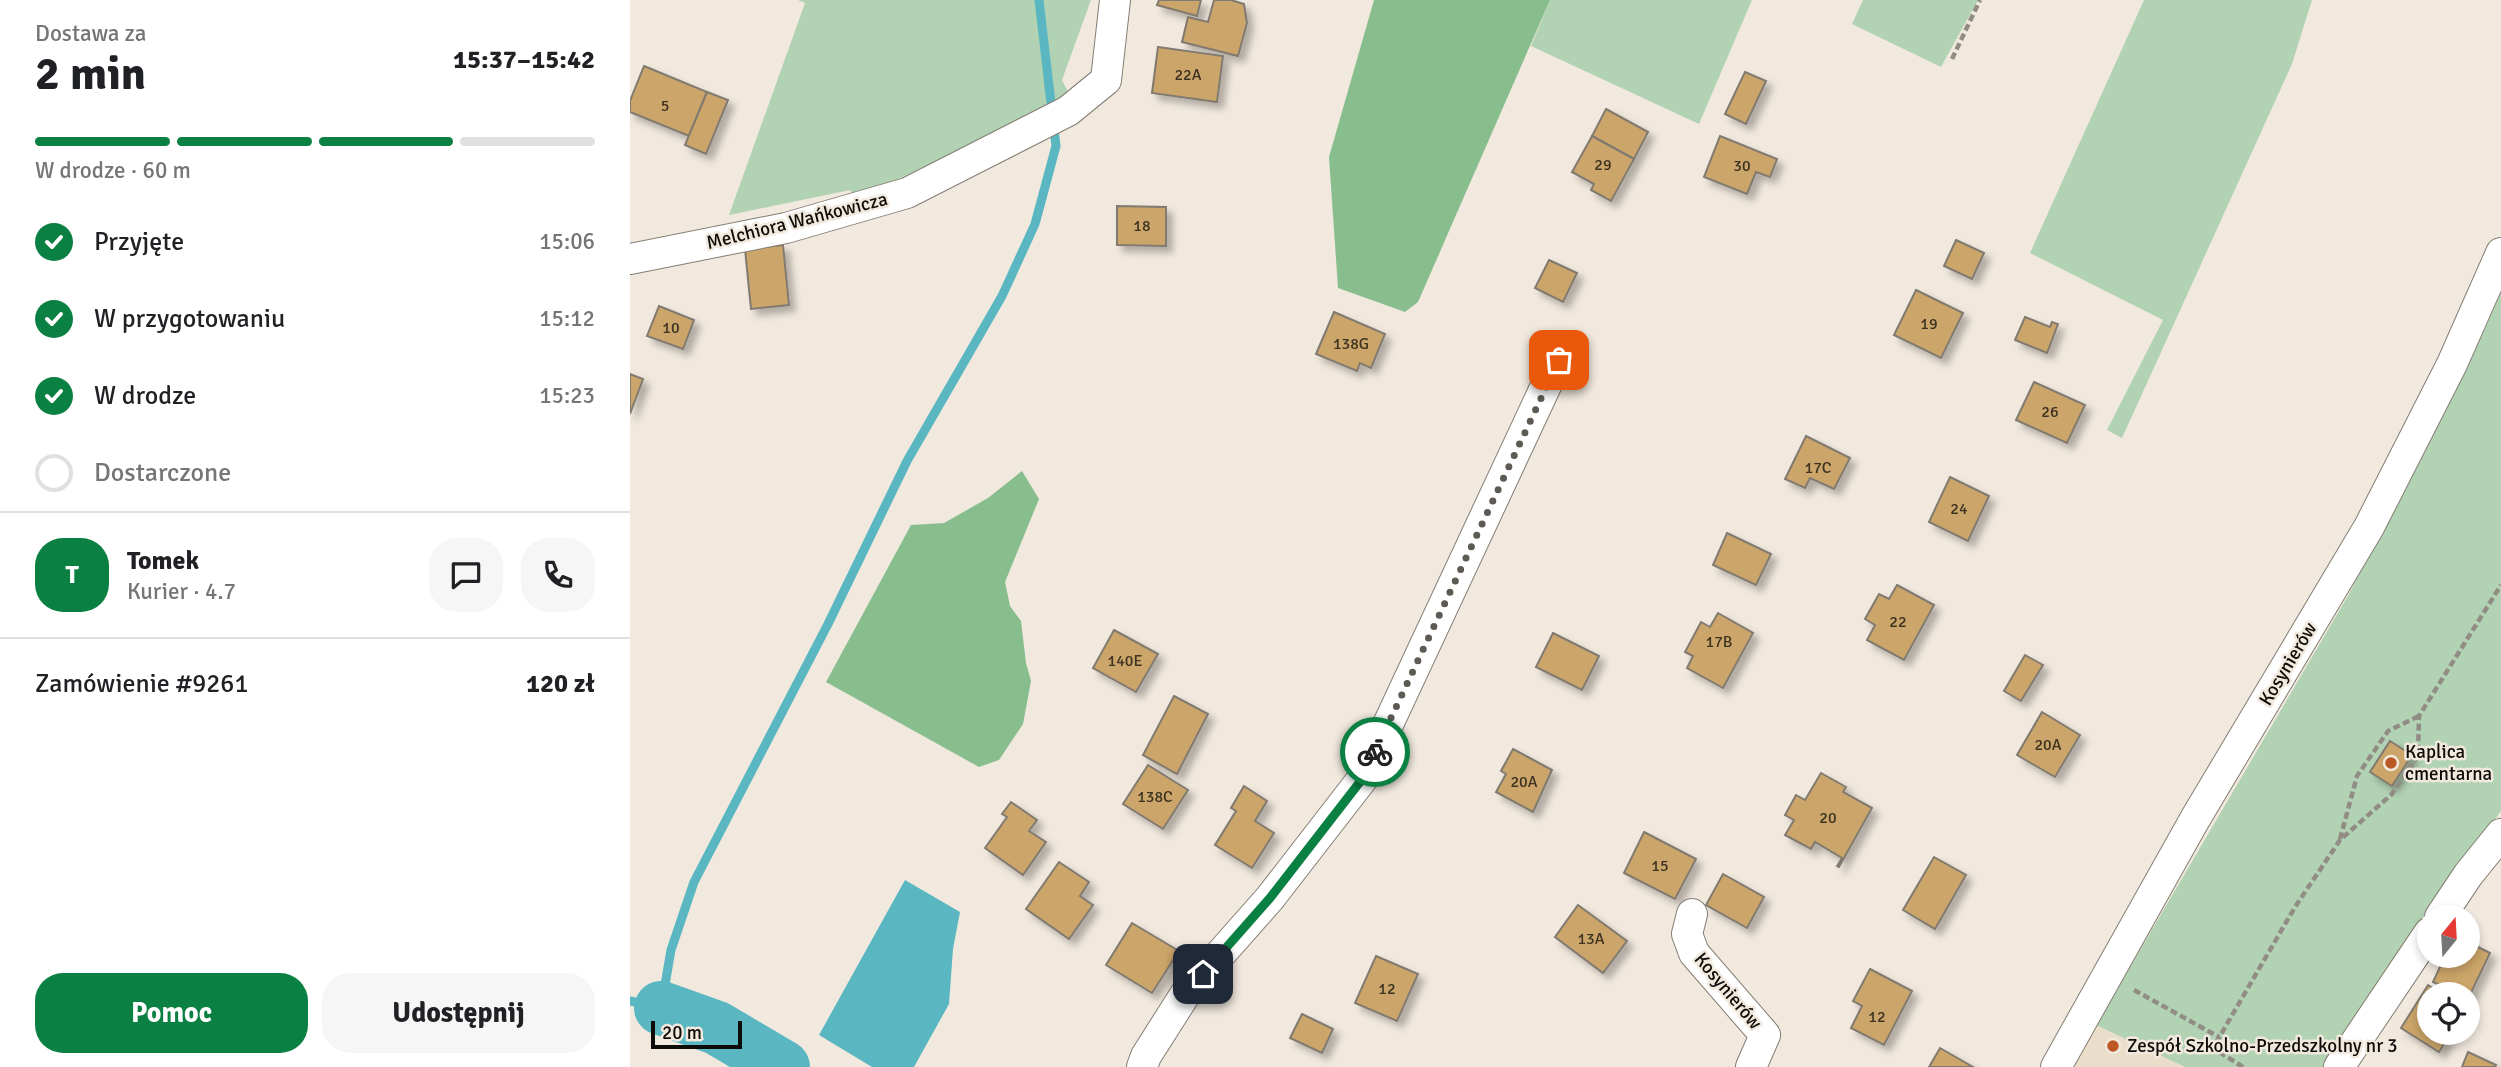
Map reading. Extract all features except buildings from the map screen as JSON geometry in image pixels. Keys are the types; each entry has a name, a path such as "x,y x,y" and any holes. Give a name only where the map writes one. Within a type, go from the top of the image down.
{"street":[{"name":"Melchiora Wańkowicza","path":"630,259 786,228 907,193 1033,131 1068,111 1106,80 1115,0"},
{"name":"Kosynierów","path":"2056,1067 2195,819 2369,527 2452,364 2501,253"},
{"path":"1142,1067 1146,1056 1186,993 1270,898 1363,778 1559,360"},
{"path":"2448,905 2501,834"},
{"name":"Kosynierów","path":"1692,914 1687,934 1695,953 1765,1035 1751,1067"},
{"path":"2339,1067 2417,951"}],"path":[{"path":"1952,59 1980,0"},
{"path":"2243,1067 2213,1048 2295,907 2340,840 2392,794 2418,755 2419,716 2501,585"},
{"path":"2340,840 2357,776 2388,731 2419,716"},
{"path":"2132,989 2219,1037"}],"shaded area":[{"name":"Zespół Szkolno-Przedszkolny nr 3","path":"2096,1025 2185,1067 2074,1067"}],"green space":[{"path":"798,0 1091,0 1062,80 1070,96 855,200 850,190 729,215 805,3"},
{"path":"1374,0 1550,0 1418,302 1405,312 1338,288 1329,157"},
{"path":"1550,0 1752,0 1699,124 1531,46"},
{"path":"1863,0 1978,0 1941,67 1852,24"},
{"path":"2144,0 2312,0 2292,64 2122,438 2107,430 2163,320 2030,253"},
{"path":"2501,288 2501,811 2436,905 2417,905 2417,932 2323,1067 2185,1067 2096,1025 2349,594"},
{"path":"1022,471 1039,499 1005,582 1010,606 1021,621 1031,681 1023,724 999,760 979,767 826,682 911,525 944,523 988,498"}],"water":[{"path":"905,880 960,912 953,949 949,1004 914,1067 872,1067 819,1035"}],"waterway":[{"path":"630,1001 661,1008 671,950 694,882 828,624 907,461 1002,296 1035,224 1056,146 1039,0"},
{"path":"661,1008 717,1028 783,1067"}],"way so far":[{"path":"1375,752 1559,360"}],"place":[{"name":"Kaplica cmentarna","path":"2391,763"},
{"name":"Zespół Szkolno-Przedszkolny nr 3","path":"2113,1046"}],"route":[{"path":"1203,974 1270,898 1363,778 1375,752"}]}
